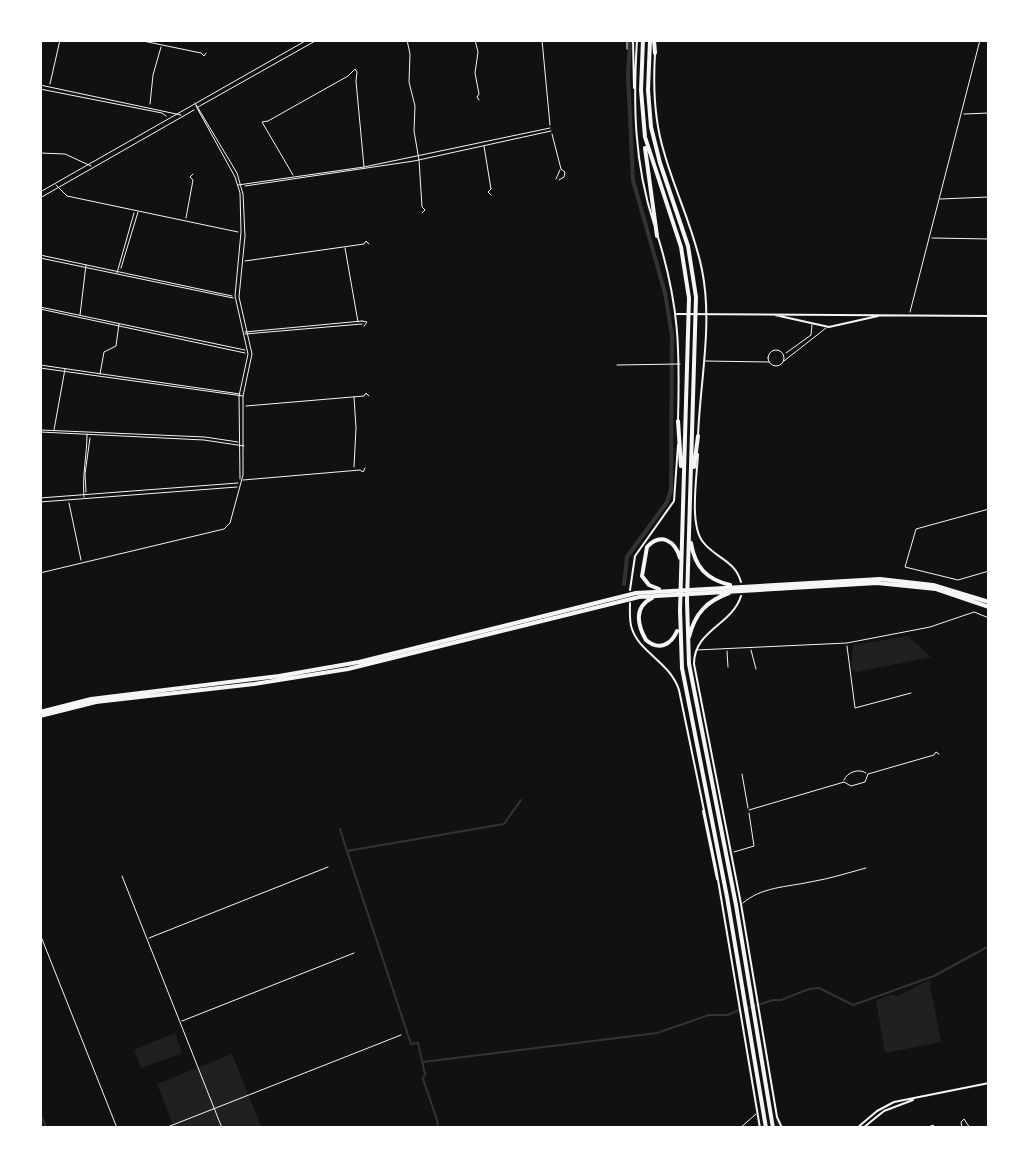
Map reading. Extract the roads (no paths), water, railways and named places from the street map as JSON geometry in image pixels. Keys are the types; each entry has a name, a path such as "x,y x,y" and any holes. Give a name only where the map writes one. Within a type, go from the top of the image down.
{"highway":[{"path":"638,40 644,129 657,236"},
{"path":"654,40 655,53"},
{"path":"654,40 648,90 651,127 691,256 697,306 687,647 692,687 757,1012 773,1128"},
{"path":"644,129 655,173 681,247 689,305 679,625 686,694 727,897 763,1128"},
{"path":"678,421 683,483"},
{"path":"691,485 698,436"},
{"path":"689,532 694,558 704,573 723,583 888,579 943,587 989,604"},
{"path":"669,592 653,587 644,580 641,570 645,549 654,540 666,539 676,547 681,563"},
{"path":"40,714 100,697 256,679 350,664 427,647 610,598 669,592 739,593 894,583 942,591 989,604"},
{"path":"699,591 743,584"},
{"path":"669,592 646,601 639,610 638,618 645,639 654,646 665,645 675,636 679,625"},
{"path":"687,647 693,623 701,610 713,600 739,593"},
{"path":"40,714 96,702 254,684 348,669 615,601 661,595"}],"street":[{"path":"49,89 60,40"},
{"path":"138,40 201,53"},
{"path":"40,192 307,40"},
{"path":"40,198 317,40"},
{"path":"407,40 422,207"},
{"path":"475,40 478,52 475,73 479,94"},
{"path":"542,40 551,130 561,169"},
{"path":"627,40 627,49"},
{"path":"630,590 635,556 675,497 680,364 672,284 638,161 634,93 638,40"},
{"path":"909,315 980,40"},
{"path":"149,111 153,75 161,45"},
{"path":"655,53 654,94 659,133 701,263 705,362 698,436 697,531 706,545 733,566 743,584"},
{"path":"275,59 277,63"},
{"path":"294,178 262,123 357,70 365,168"},
{"path":"348,76 356,81"},
{"path":"40,85 163,114 170,123"},
{"path":"40,89 150,106 179,112 182,117"},
{"path":"40,573 224,529 230,523 241,482 241,395 250,352 237,298 243,233 240,186 195,103"},
{"path":"961,115 989,113"},
{"path":"240,186 365,168 551,130"},
{"path":"484,144 491,189"},
{"path":"40,153 63,154 93,168"},
{"path":"186,220 193,180"},
{"path":"55,184 65,195 243,233"},
{"path":"939,199 989,197"},
{"path":"119,273 137,210"},
{"path":"929,238 989,239"},
{"path":"240,261 364,244"},
{"path":"246,333 360,323 345,247"},
{"path":"40,256 237,298"},
{"path":"80,316 85,266"},
{"path":"40,308 250,352"},
{"path":"762,361 775,350 791,352 812,334 811,317 815,313"},
{"path":"677,314 989,316"},
{"path":"774,314 829,327"},
{"path":"844,314 847,320 844,323"},
{"path":"705,362 762,361 777,366 829,327 884,315"},
{"path":"100,375 103,353 116,347 119,325"},
{"path":"782,352 784,361"},
{"path":"768,356 769,362"},
{"path":"617,365 680,364"},
{"path":"40,367 241,395"},
{"path":"54,432 64,370"},
{"path":"241,407 364,396"},
{"path":"354,397 354,470"},
{"path":"40,431 205,437 242,444"},
{"path":"85,499 88,433"},
{"path":"40,498 360,470"},
{"path":"40,502 239,487"},
{"path":"68,496 81,563"},
{"path":"989,509 916,529 906,569 958,580 989,571"},
{"path":"739,593 733,612 705,635 694,660 741,904 754,997"},
{"path":"630,603 630,623 634,634 668,668 678,686 742,1000"},
{"path":"696,650 847,643 930,627 974,612 989,618"},
{"path":"847,643 854,707 911,693"},
{"path":"751,648 756,669"},
{"path":"726,649 728,667"},
{"path":"749,810 844,782 849,773 861,770 868,774 934,755"},
{"path":"731,853 754,846 742,774"},
{"path":"844,782 851,786 865,782 868,774"},
{"path":"147,938 328,867"},
{"path":"741,904 752,896 787,884 809,883 866,868"},
{"path":"122,876 222,1128"},
{"path":"40,934 117,1128"},
{"path":"180,1022 354,953"},
{"path":"757,1012 782,1128"},
{"path":"744,1015 758,1114 763,1128"},
{"path":"165,1128 401,1035"},
{"path":"857,1128 885,1106 989,1083"},
{"path":"863,1128 884,1111 918,1098"},
{"path":"740,1128 758,1114"},
{"path":"962,1128 964,1119 970,1128"},
{"path":"926,1128 933,1125 936,1128"}],"waterway":[{"path":"624,584 627,557 667,502 671,490 672,336 665,293 633,180 628,75 630,40"},
{"path":"340,829 347,851 504,824 521,800"},
{"path":"347,851 411,1044 418,1043 425,1074 423,1079 437,1128"},
{"path":"746,1009 819,988 853,1005 934,976 989,946"},
{"path":"423,1062 657,1033 709,1015 728,1015 739,1010"},
{"path":"40,1114 47,1128"}]}
